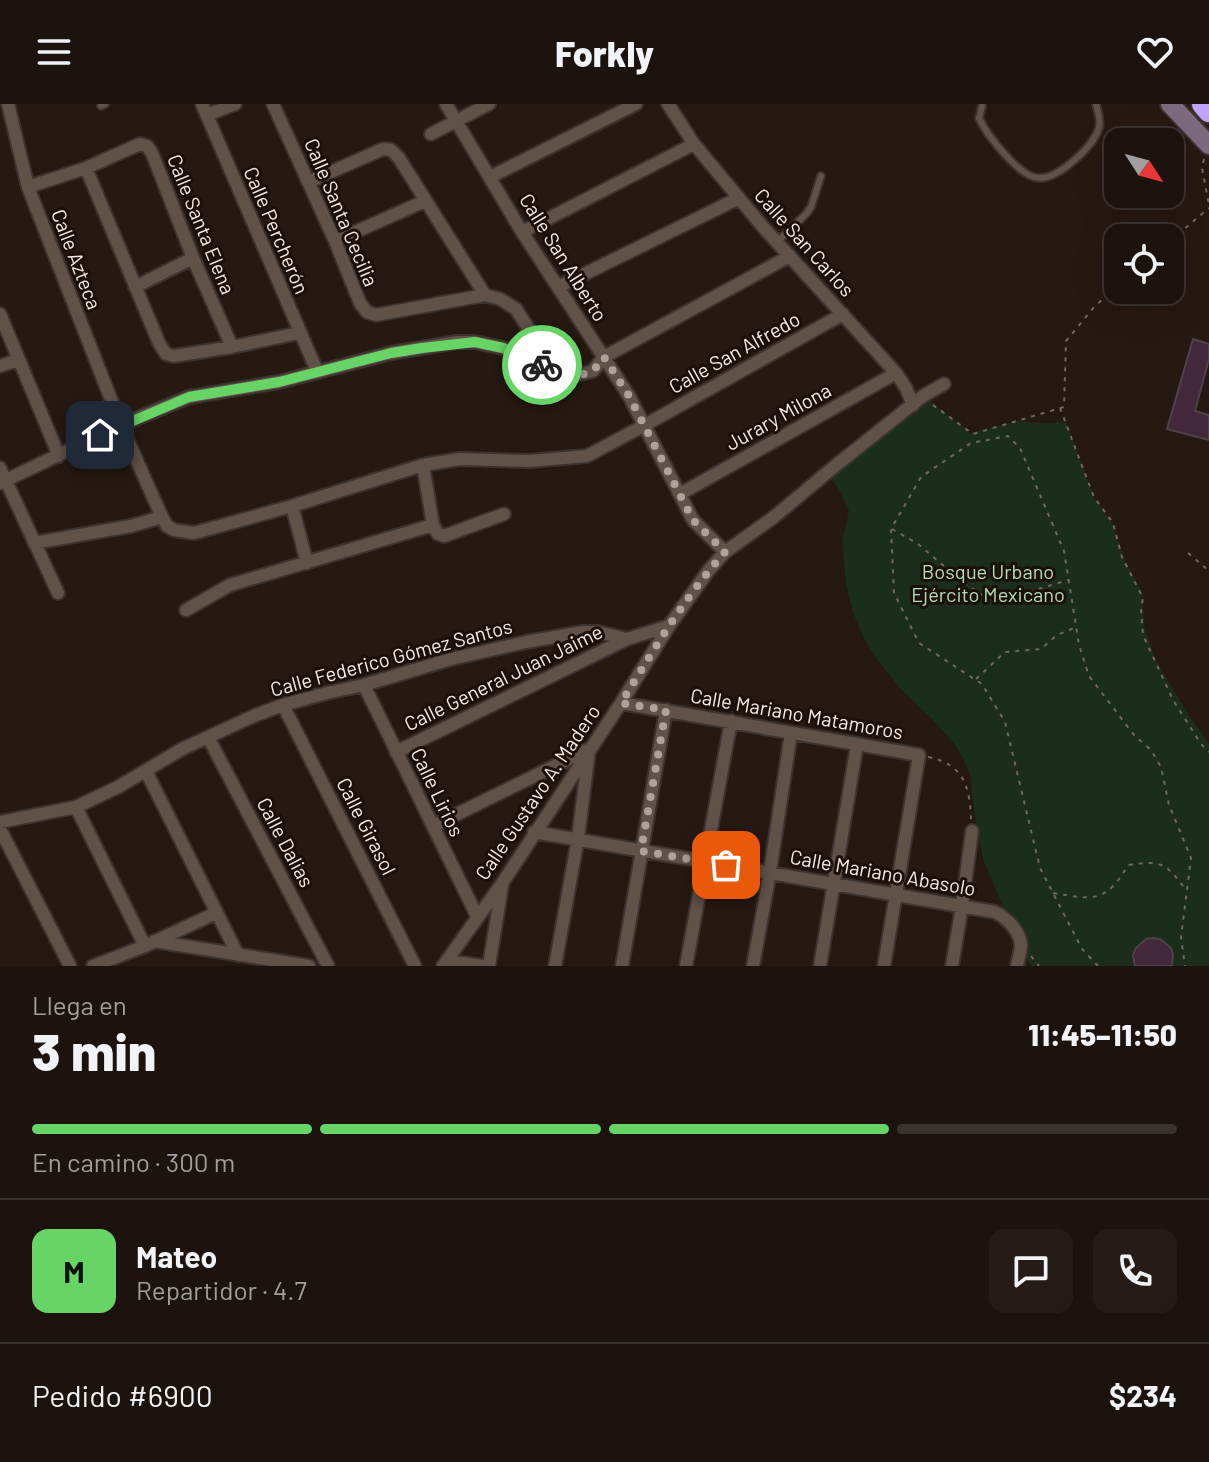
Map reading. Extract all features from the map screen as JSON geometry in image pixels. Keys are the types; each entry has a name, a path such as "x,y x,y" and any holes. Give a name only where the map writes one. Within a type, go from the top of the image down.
{"highway":[{"path":"1203,104 1209,111"}],"street":[{"name":"Calle Azteca","path":"8,104 28,187 121,425 162,517"},
{"path":"204,110 235,104"},
{"name":"Calle Santa Cecilia","path":"273,104 360,303 367,312 376,315 485,295"},
{"name":"Calle San Alberto","path":"446,104 522,232 629,396 693,520 725,552"},
{"path":"431,134 489,104"},
{"path":"490,177 636,104"},
{"name":"Calle San Carlos","path":"668,104 694,144 739,198 896,373 913,405"},
{"path":"1170,104 1207,149"},
{"name":"Calle Percherón","path":"204,110 317,371"},
{"name":"Calle Santa Elena","path":"28,187 86,168 140,144 147,146 232,347"},
{"path":"522,232 694,144"},
{"path":"308,182 388,149 399,158 485,295 500,299 516,309 554,370"},
{"path":"86,168 166,354 174,356 232,347 299,333"},
{"path":"558,287 739,198"},
{"path":"335,241 425,201"},
{"path":"58,593 2,477 59,456 121,425 189,397 279,382 422,348 475,342 503,348 554,370 586,374 598,366 604,357 790,256"},
{"path":"135,287 193,258"},
{"path":"0,314 59,456"},
{"name":"Calle San Alfredo","path":"162,517 167,526 174,530 194,533 423,465 460,459 529,461 587,456 843,314"},
{"path":"0,366 18,360"},
{"name":"Jurary Milona","path":"680,494 896,373"},
{"name":"Calle Gustavo A. Madero","path":"445,964 503,882 697,584 725,552 944,384"},
{"path":"423,465 433,525 438,534 444,536 504,514"},
{"path":"292,506 307,563"},
{"path":"34,543 131,526 162,517"},
{"path":"186,610 230,585 433,525"},
{"name":"Calle Federico Gómez Santos","path":"0,822 76,807 208,737 283,705 451,659 557,635 598,632 627,639 669,626"},
{"name":"Calle General Juan Jaime","path":"396,752 627,639"},
{"name":"Calle Lirios","path":"364,685 477,916"},
{"name":"Calle Mariano Matamoros","path":"621,703 919,755"},
{"name":"Calle Girasol","path":"283,705 415,966"},
{"path":"622,966 666,710"},
{"path":"686,966 731,721"},
{"path":"753,966 791,733"},
{"name":"Calle Dalias","path":"208,737 328,966"},
{"path":"820,966 857,745"},
{"path":"433,826 590,748"},
{"path":"555,966 578,838 590,748"},
{"path":"884,966 919,755"},
{"path":"146,771 238,955"},
{"path":"76,807 149,944"},
{"path":"0,829 70,966"},
{"path":"952,966 972,831"},
{"name":"Calle Mariano Abasolo","path":"534,832 995,912 1010,923 1021,943 1017,966"},
{"path":"445,964 486,966 503,882"},
{"path":"93,966 216,913"},
{"path":"149,944 309,966"}],"lane":[{"path":"982,106 979,118 988,135 1026,174 1039,178 1060,170 1086,149 1100,122 1096,104"},
{"path":"777,242 811,207 821,176"}],"path":[{"path":"1184,228 1209,206 1202,168 1207,149"},
{"path":"930,403 973,434 1064,407 1066,341 1104,298"},
{"path":"1060,408 1094,497 1113,523 1122,557 1143,598 1143,635 1173,700 1209,752"},
{"path":"1098,966 1082,949 1040,868 1005,722 982,684 919,643 894,593 891,529 921,477 971,443 1008,436 1020,448 1064,551 1079,645 1089,676 1134,735 1151,750 1161,767 1169,805 1191,858 1181,937 1185,966"},
{"path":"891,529 918,544 984,596 1009,598 1068,580"},
{"path":"1188,553 1208,570"},
{"path":"976,679 1005,652 1041,649 1057,635 1076,627"},
{"path":"919,755 941,759 958,771 967,791 972,831"},
{"path":"1053,893 1081,898 1107,894 1128,865 1150,862 1170,868 1187,891"}],"green space":[{"name":"Bosque Urbano Ejército Mexicano","path":"921,393 970,433 1017,421 1066,422 1094,497 1113,524 1124,558 1142,592 1145,628 1155,659 1209,743 1209,966 1032,966 1022,953 983,859 970,775 964,760 937,724 899,687 863,637 846,584 842,541 849,511 837,486 828,476"}],"building":[{"path":"1193,339 1209,344 1209,359 1195,411 1209,415 1209,440 1167,429"},
{"path":"1146,939 1160,939 1171,948 1172,966 1135,966 1133,955 1136,948"}],"way so far":[{"path":"542,365 576,375 586,374 593,371 604,357 645,425 693,520 725,552 697,584 621,703 666,710 641,851 726,865"}],"route":[{"path":"100,435 189,397 279,382 391,353 457,342 503,348 542,365"}]}
